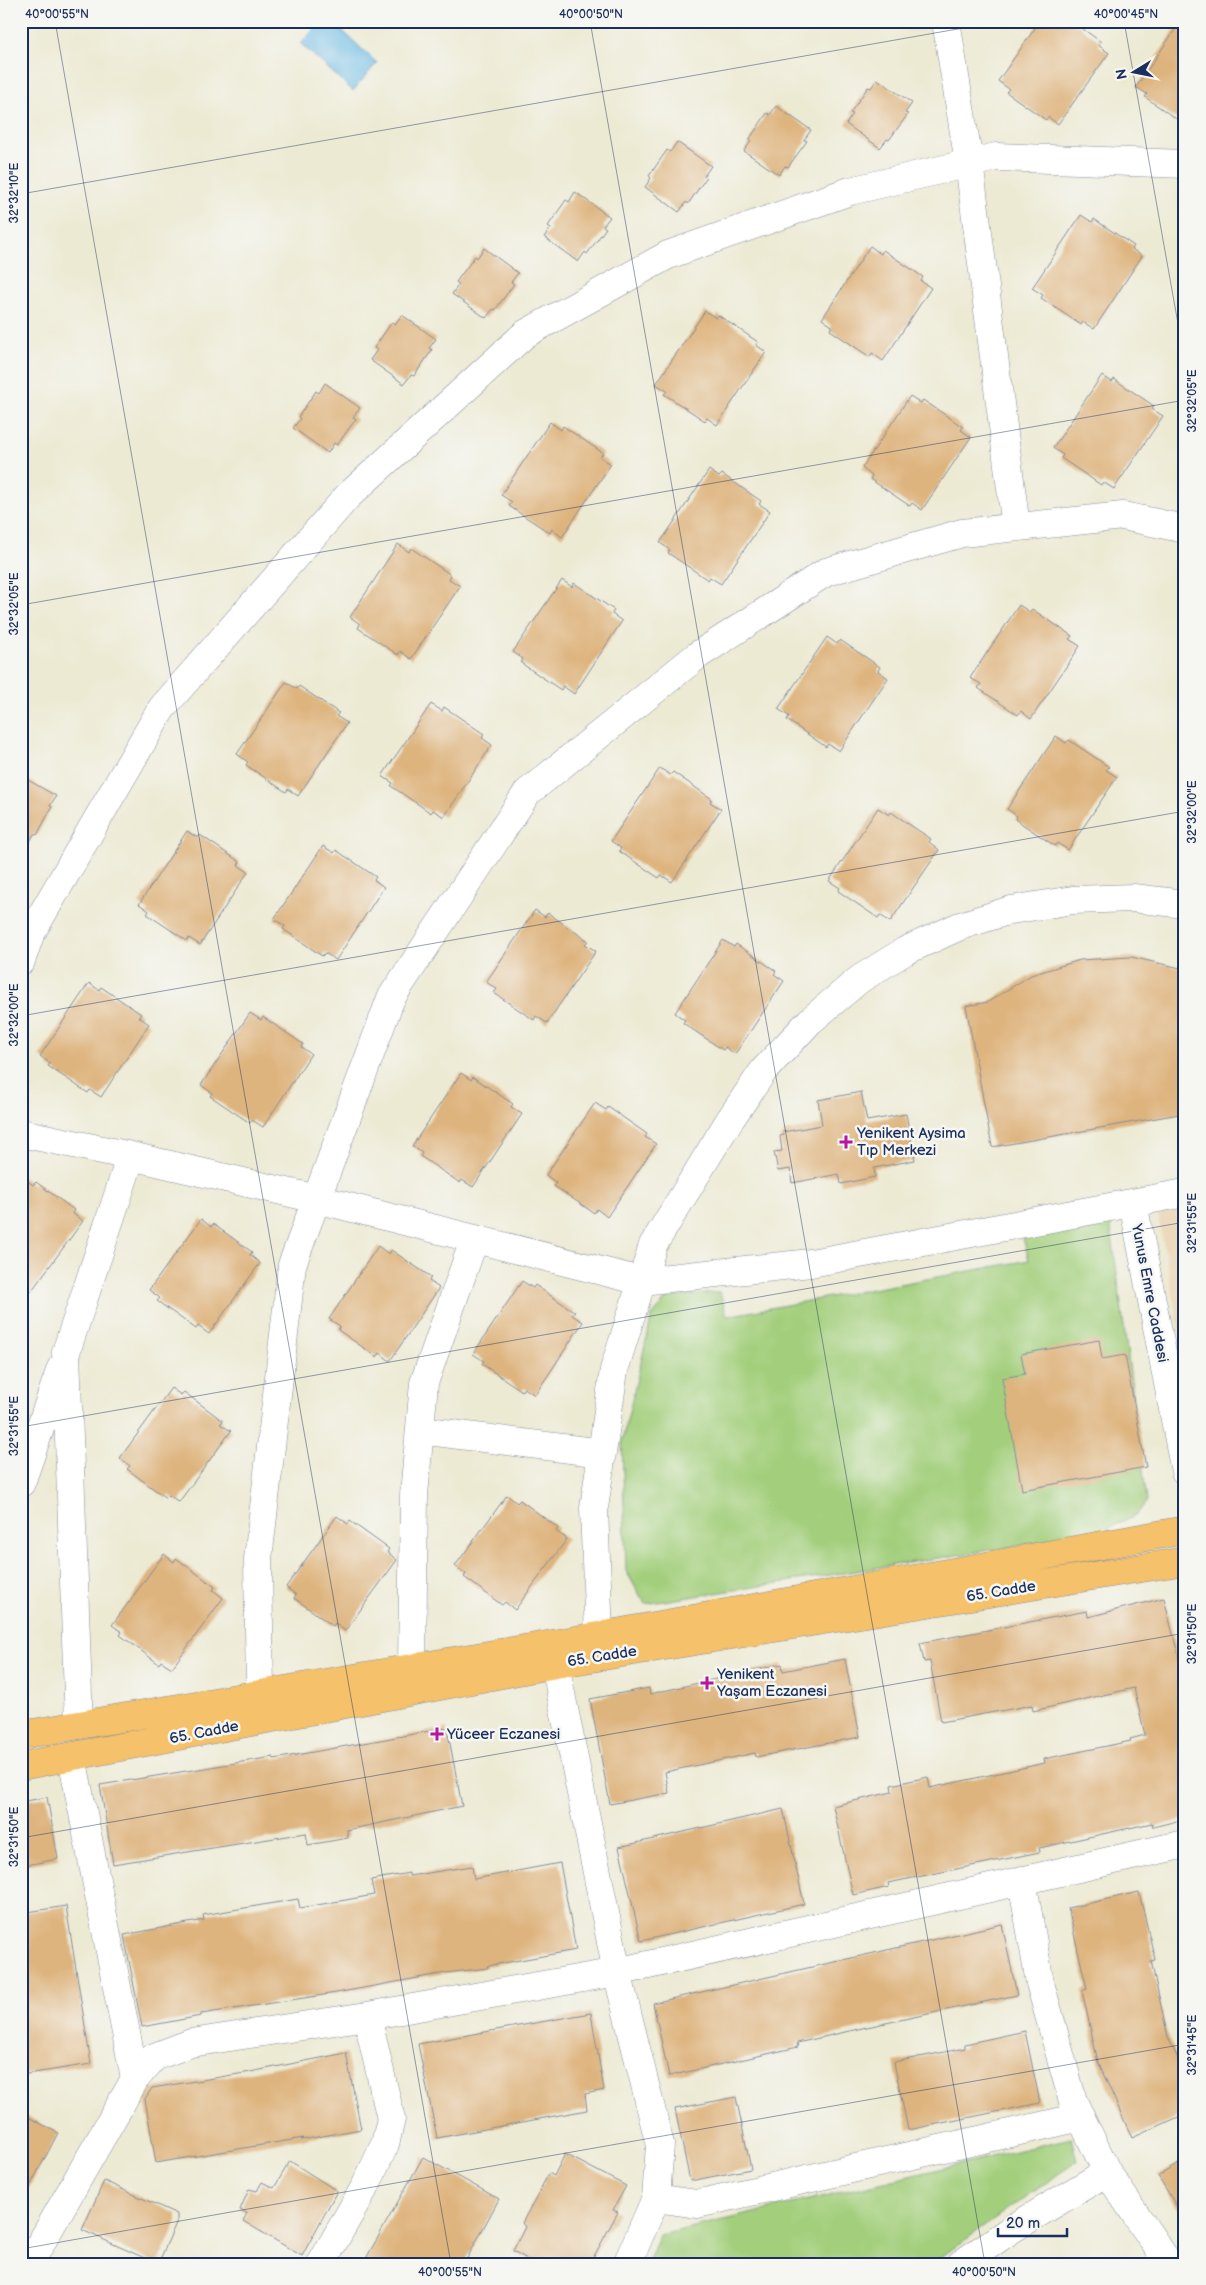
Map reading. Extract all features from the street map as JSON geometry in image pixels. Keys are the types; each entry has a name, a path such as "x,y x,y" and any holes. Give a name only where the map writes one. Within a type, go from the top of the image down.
{"main road":[{"name":"65. Cadde","path":"21,1735 599,1636 1185,1530"},
{"name":"65. Cadde","path":"21,1766 555,1664 1185,1561"}],"street":[{"path":"946,21 969,164 1016,527"},
{"path":"21,961 30,935 162,708 347,497 525,334 668,255 850,191 996,157 1185,164"},
{"path":"260,1693 259,1550 292,1265 392,998 527,793 698,655 826,572 962,533 1123,516 1185,529"},
{"path":"599,1636 594,1508 614,1370 653,1245 729,1121 764,1070 810,1021 860,980 905,951 960,926 1011,910 1073,900 1133,898 1185,904"},
{"path":"21,1133 131,1156 316,1199 641,1281 812,1263 1185,1194"},
{"path":"21,1483 131,1156"},
{"name":"Yunus Emre Caddesi","path":"1133,1203 1185,1471"},
{"path":"412,1668 414,1495 424,1383 474,1240"},
{"path":"66,1352 79,1725"},
{"path":"420,1430 602,1453"},
{"path":"555,1664 618,1972 660,2145 656,2198 627,2264"},
{"path":"72,1757 135,2079"},
{"path":"28,2264 135,2079 154,2057 191,2043 367,2016 618,1972 1185,1844"},
{"path":"1022,1880 1040,1983 1073,2101 1107,2172 1169,2264"},
{"path":"321,2264 366,2184 385,2144 391,2119 367,2016"},
{"path":"656,2198 697,2204 1080,2116"},
{"path":"961,2264 1012,2229 1107,2172"}],"shaded area":[{"path":"1185,1209 1185,1362 1158,1214"}],"green space":[{"path":"1110,1221 1147,1501 1137,1514 1099,1533 645,1604 626,1571 622,1441 652,1316 667,1298 720,1292 727,1316 1029,1260 1023,1238"},
{"path":"1071,2138 1077,2161 931,2264 647,2264 660,2235"}],"water":[{"path":"321,21 332,21 377,63 353,91 301,44"}],"building":[{"path":"1040,21 1072,21 1101,42 1098,45 1109,53 1058,124 1048,117 1046,120 1006,92 1009,89 998,81"},
{"path":"1181,21 1185,21 1185,125 1145,97 1147,94 1136,87"},
{"path":"877,79 912,103 905,113 908,114 889,140 887,139 880,148 846,124 853,114 850,113 868,87 871,88"},
{"path":"776,106 811,130 804,140 807,141 788,167 785,166 779,175 744,151 767,113 770,115"},
{"path":"677,142 711,166 704,176 706,178 688,204 686,202 679,212 645,187 651,178 649,176 667,150 670,152"},
{"path":"575,192 610,217 603,226 606,228 587,254 585,252 578,262 544,237 551,228 548,226 566,200 569,202"},
{"path":"1081,215 1092,222 1094,219 1134,246 1132,249 1142,256 1094,329 1083,322 1081,325 1041,298 1043,295 1032,288"},
{"path":"870,246 881,254 883,250 923,277 921,281 931,288 883,361 872,353 870,357 830,330 832,326 822,319"},
{"path":"484,248 518,273 511,282 514,284 495,310 493,309 486,318 452,294 459,284 456,282 475,256 477,258"},
{"path":"705,311 716,318 718,315 758,342 756,345 766,352 717,425 707,418 705,421 664,394 667,391 656,384"},
{"path":"402,315 436,339 429,348 432,350 414,376 411,375 404,384 370,360 377,350 374,348 392,322 395,324"},
{"path":"1102,375 1112,382 1114,379 1154,406 1152,409 1163,416 1114,489 1103,482 1101,485 1061,458 1063,455 1053,448"},
{"path":"325,383 360,408 353,417 356,419 337,445 334,443 328,453 293,428 300,419 298,417 316,391 319,393"},
{"path":"910,396 921,403 923,400 963,427 961,430 971,437 922,510 912,503 910,506 870,479 872,476 862,468"},
{"path":"550,422 561,430 563,426 603,453 600,457 611,464 562,537 552,529 550,533 509,506 512,502 501,495"},
{"path":"709,470 719,477 722,474 761,501 759,504 770,511 721,584 710,577 708,580 668,553 670,550 660,543"},
{"path":"398,544 409,552 411,548 451,575 449,579 460,586 411,659 400,651 398,655 358,628 360,624 350,617"},
{"path":"562,580 572,587 574,583 614,610 612,614 622,621 574,694 563,686 561,690 521,663 523,659 513,652"},
{"path":"1019,605 1030,612 1032,609 1072,636 1069,639 1080,646 1031,719 1021,711 1018,715 978,688 981,684 970,678"},
{"path":"827,637 837,644 840,640 880,667 878,671 888,678 839,751 828,744 826,747 787,720 789,716 778,709"},
{"path":"286,682 297,689 299,686 339,713 336,716 347,723 298,796 288,789 286,792 246,765 248,762 237,754"},
{"path":"431,704 442,711 444,707 484,734 482,738 492,745 444,817 433,810 431,813 391,786 393,783 382,776"},
{"path":"1056,736 1066,743 1069,740 1109,767 1106,770 1117,777 1068,850 1057,843 1055,846 1015,819 1017,816 1007,809"},
{"path":"660,768 670,775 673,772 712,799 710,802 721,809 672,882 661,875 659,878 619,851 621,848 611,841"},
{"path":"21,776 56,796 37,835 34,834 21,857"},
{"path":"878,808 889,815 891,812 931,839 929,842 939,850 890,922 880,915 878,918 838,891 840,888 829,881"},
{"path":"187,831 198,838 200,835 240,862 238,865 248,872 200,945 189,938 187,941 147,914 149,911 139,904"},
{"path":"323,846 334,853 336,850 376,877 374,880 384,887 336,960 325,953 322,956 283,929 285,926 274,919"},
{"path":"535,910 545,917 548,913 588,941 585,944 596,951 547,1023 536,1016 534,1020 494,993 497,989 486,982"},
{"path":"723,940 734,947 736,944 776,971 774,974 784,981 735,1054 725,1047 723,1050 683,1023 685,1020 675,1013"},
{"path":"1131,957 1185,969 1185,1113 992,1147 966,1006 988,1002 1031,975 1080,960"},
{"path":"89,983 99,990 101,987 141,1014 139,1017 149,1024 101,1097 90,1090 88,1093 48,1066 50,1063 40,1056"},
{"path":"250,1013 261,1020 263,1017 303,1044 301,1047 311,1054 263,1127 252,1120 250,1123 210,1096 212,1093 201,1085"},
{"path":"461,1073 471,1080 473,1077 513,1104 511,1107 522,1114 473,1187 462,1180 460,1183 420,1156 422,1153 412,1146"},
{"name":"Yenikent Aysima Tıp Merkezi","path":"861,1092 867,1121 906,1114 915,1160 874,1168 875,1177 841,1184 839,1174 792,1183 790,1169 778,1171 774,1152 782,1151 780,1136 784,1135 783,1132 822,1125 818,1100"},
{"path":"595,1103 606,1110 608,1107 647,1134 645,1137 656,1144 607,1217 597,1209 594,1213 554,1186 556,1183 546,1175"},
{"path":"21,1176 33,1185 36,1182 74,1210 72,1213 83,1221 21,1305"},
{"path":"201,1219 211,1227 213,1224 252,1252 250,1255 260,1263 209,1334 198,1326 196,1329 157,1301 160,1298 149,1290"},
{"path":"378,1246 389,1254 391,1250 431,1277 429,1281 439,1288 390,1361 380,1353 377,1357 338,1330 340,1326 329,1319"},
{"path":"522,1281 533,1288 535,1285 575,1312 572,1315 583,1322 535,1395 524,1388 522,1391 482,1364 484,1361 473,1354"},
{"path":"1099,1340 1102,1359 1125,1355 1146,1467 1022,1490 1002,1378 1025,1374 1021,1354"},
{"path":"171,1388 181,1395 184,1392 223,1421 220,1424 231,1431 179,1502 169,1495 166,1498 127,1469 130,1466 120,1458"},
{"path":"507,1495 517,1503 520,1500 558,1528 556,1531 567,1539 515,1610 505,1602 502,1605 464,1577 466,1574 455,1566"},
{"path":"337,1516 348,1524 350,1521 389,1549 387,1552 397,1560 345,1631 335,1623 333,1626 294,1598 296,1595 286,1587"},
{"path":"164,1554 174,1562 176,1558 215,1587 213,1590 223,1598 172,1668 161,1661 159,1664 120,1635 122,1632 112,1625"},
{"path":"1164,1598 1185,1683 1185,1819 1153,1827 1152,1823 1039,1848 1040,1852 888,1883 889,1887 853,1895 833,1806 892,1792 891,1785 928,1777 930,1788 1045,1763 1044,1759 1131,1741 1130,1739 1145,1735 1134,1688 1033,1711 1032,1705 941,1722 930,1661 924,1662 920,1643 1087,1611 1088,1617"},
{"path":"845,1659 860,1737 756,1757 755,1753 665,1772 669,1793 610,1804 590,1699 649,1688 650,1694 782,1664 783,1671"},
{"path":"447,1728 462,1806 347,1830 348,1838 308,1845 306,1833 113,1864 100,1785 273,1757 274,1759"},
{"path":"47,1797 58,1859 21,1866 21,1802"},
{"path":"783,1809 804,1904 641,1941 619,1847"},
{"path":"560,1863 576,1950 487,1966 488,1968 445,1973 336,1993 201,2014 201,2016 142,2027 124,1935 204,1920 203,1915 298,1899 300,1908 374,1895 371,1880 409,1873 409,1876 472,1866 474,1879"},
{"path":"1139,1892 1155,1960 1151,1961 1168,2037 1185,2074 1185,2114 1132,2138 1098,2062 1082,1991 1087,1989 1068,1908"},
{"path":"66,1906 91,2064 21,2075 21,1913"},
{"path":"1002,1924 1017,1995 797,2043 798,2047 669,2076 653,2003"},
{"path":"591,2013 604,2090 585,2094 587,2110 437,2138 418,2044"},
{"path":"1025,2031 1040,2103 908,2130 894,2062 965,2048 965,2044"},
{"path":"346,2053 361,2129 156,2163 145,2099 152,2088 245,2073"},
{"path":"736,2097 751,2169 690,2181 675,2109"},
{"path":"21,2113 58,2133 21,2203"},
{"path":"565,2154 626,2186 613,2210 618,2212 592,2260 587,2258 584,2264 536,2264 513,2251 525,2227 522,2223 549,2173 554,2176"},
{"path":"423,2157 499,2199 464,2264 363,2264"},
{"path":"1185,2160 1185,2220 1158,2176"},
{"path":"290,2161 337,2191 302,2256 243,2221 247,2213 240,2210 249,2189 257,2191 262,2182 274,2188"},
{"path":"104,2181 177,2214 177,2221 158,2264 82,2230"}],"place":[{"name":"Yenikent Aysima Tıp Merkezi","path":"846,1142"},
{"name":"Yenikent Yaşam Eczanesi","path":"707,1683"},
{"name":"Yüceer Eczanesi","path":"437,1734"}]}
